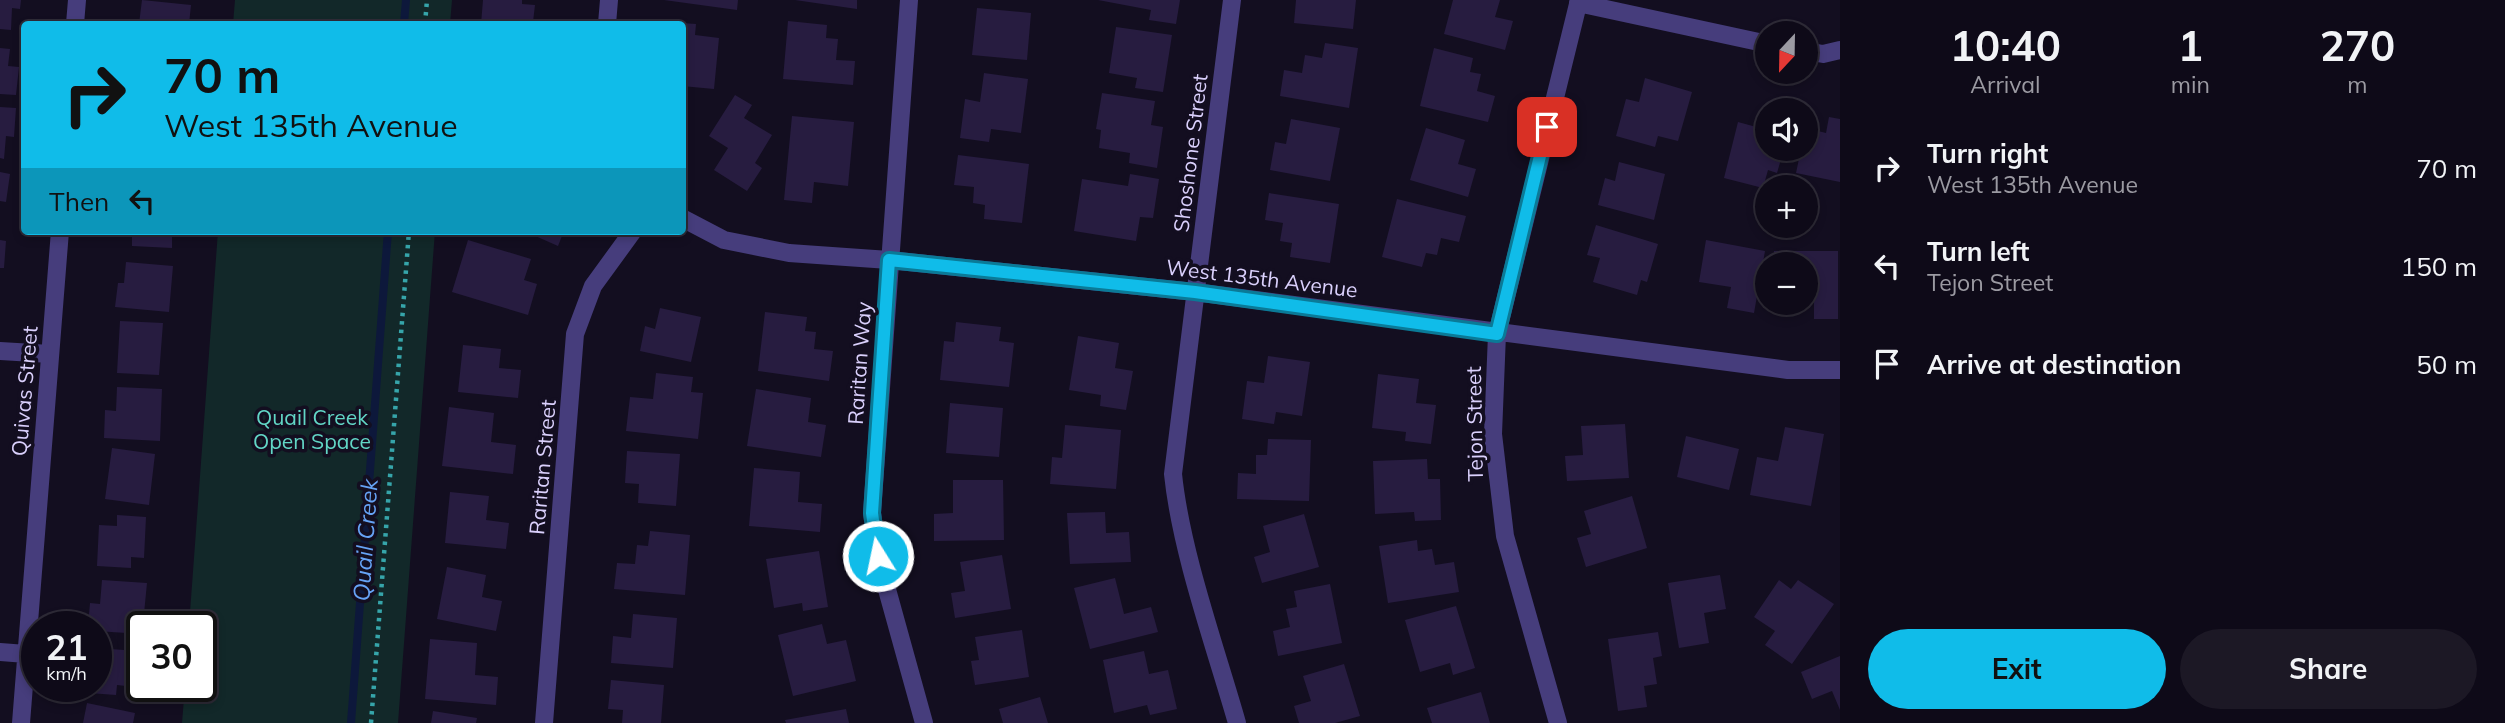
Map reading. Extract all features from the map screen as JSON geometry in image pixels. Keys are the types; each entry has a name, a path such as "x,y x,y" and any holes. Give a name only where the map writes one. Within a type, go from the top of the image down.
{"street":[{"path":"75,21 77,0"},
{"path":"607,21 609,0"},
{"name":"Raritan Way","path":"909,0 872,513 878,556 924,723"},
{"name":"Shoshone Street","path":"1232,0 1177,429 1175,495 1237,723"},
{"path":"1578,1 1755,41"},
{"name":"Tejon Street","path":"1558,723 1500,508 1493,434 1497,334 1578,1"},
{"path":"1818,53 1840,50"},
{"name":"West 135th Avenue","path":"686,221 701,230 749,247 789,253 889,260 1195,292 1497,334 1788,370 1840,370"},
{"name":"Quivas Street","path":"29,611 60,235"},
{"name":"Raritan Street","path":"544,723 575,334 580,313 593,286 630,235"},
{"path":"0,351 50,354"},
{"path":"0,652 21,654"},
{"name":"Quivas Street","path":"21,723 23,702"}],"path":[{"path":"425,21 427,0"},
{"path":"371,723 409,235"}],"green space":[{"path":"235,0 452,0 450,21 233,21"},
{"name":"Quail Creek Open Space","path":"218,235 435,235 398,723 182,723 184,702 217,702 217,611 190,611"}],"building":[{"path":"0,0 21,0 20,9 12,8 11,30 0,29"},
{"path":"142,0 191,5 189,21 139,21"},
{"path":"483,0 522,0 522,4 535,5 533,21 481,21"},
{"path":"664,0 738,0 737,10"},
{"path":"795,0 857,0 857,9"},
{"path":"1098,0 1180,0 1176,24 1149,20 1151,10"},
{"path":"1296,0 1356,0 1353,29 1294,23"},
{"path":"1453,0 1500,0 1495,17 1513,21 1505,50 1444,34"},
{"path":"977,8 1031,13 1027,60 972,55"},
{"path":"788,21 827,25 826,38 838,39 836,60 855,61 853,85 783,79"},
{"path":"686,23 696,24 695,35 719,38 714,89 686,86"},
{"path":"1116,27 1172,35 1163,92 1135,88 1137,78 1109,73"},
{"path":"1325,43 1358,48 1349,108 1280,96 1284,70 1302,73 1305,55 1322,58"},
{"path":"0,48 10,49 8,66 19,67 16,95 0,94"},
{"path":"1434,48 1473,58 1470,72 1481,74 1477,91 1495,96 1488,122 1420,106"},
{"path":"984,73 1028,79 1021,133 991,129 989,142 960,138 965,99 980,102"},
{"path":"1645,78 1692,92 1678,141 1658,136 1655,147 1616,136 1626,99 1639,102"},
{"path":"1102,93 1155,101 1151,125 1163,127 1157,168 1129,163 1130,153 1099,148 1101,130 1096,129"},
{"path":"735,95 752,105 744,118 772,135 755,163 762,168 747,191 714,170 728,148 709,136"},
{"path":"0,107 16,108 14,137 6,136 4,159 0,158"},
{"path":"792,116 854,122 848,186 814,182 812,203 784,200"},
{"path":"1829,117 1840,119 1840,182 1818,178 1818,175 1796,173 1798,161 1818,161 1818,131 1826,133"},
{"path":"1291,119 1340,128 1330,181 1270,170 1275,142 1286,144"},
{"path":"1738,122 1755,127 1755,161 1780,161 1777,173 1768,170 1767,175 1755,175 1755,186 1724,178"},
{"path":"1426,128 1465,140 1458,164 1476,169 1468,197 1410,180"},
{"path":"958,155 1029,164 1022,223 984,219 985,205 973,203 974,187 954,185"},
{"path":"1619,162 1665,174 1654,220 1598,205 1605,178 1615,181"},
{"path":"0,172 10,174 6,202 0,201"},
{"path":"1130,174 1159,179 1153,218 1140,217 1136,241 1074,231 1082,179 1128,186"},
{"path":"1269,193 1339,204 1330,263 1290,257 1292,243 1280,241 1283,223 1265,220"},
{"path":"1397,199 1466,216 1459,242 1441,238 1437,255 1426,253 1422,267 1382,257"},
{"path":"1596,225 1658,244 1647,282 1641,280 1637,295 1593,282 1600,258 1587,255"},
{"path":"132,235 172,235 172,248 132,246"},
{"path":"533,235 562,235 558,246"},
{"path":"0,240 6,241 4,268 0,268"},
{"path":"468,240 531,259 524,280 537,284 528,315 452,292"},
{"path":"1706,240 1765,251 1755,252 1754,313 1727,308 1731,287 1699,282"},
{"path":"1838,251 1838,319 1814,319 1814,315 1818,315 1818,252 1774,252"},
{"path":"126,262 173,266 169,312 115,307 118,283 124,283"},
{"path":"660,308 701,317 691,362 640,351 645,326 655,329"},
{"path":"765,312 807,317 805,331 816,332 814,349 833,351 829,381 758,371"},
{"path":"120,321 163,323 159,375 117,373"},
{"path":"956,322 1001,327 999,341 1014,343 1009,387 940,380 944,341 954,342"},
{"path":"1078,336 1119,343 1115,368 1133,371 1126,410 1100,406 1101,395 1069,390"},
{"path":"463,345 501,349 499,368 521,370 518,398 458,392"},
{"path":"1268,356 1310,362 1302,416 1276,412 1274,424 1242,419 1247,381 1264,383"},
{"path":"656,373 693,377 691,392 703,393 698,439 626,431 630,397 653,399"},
{"path":"1378,374 1419,379 1416,403 1436,405 1431,444 1405,441 1406,432 1372,428"},
{"path":"117,387 162,389 160,441 104,438 105,410 116,411"},
{"path":"756,389 811,398 808,422 826,425 821,457 747,446"},
{"path":"950,403 1003,408 999,457 946,453"},
{"path":"449,407 494,413 491,442 516,445 513,474 442,466"},
{"path":"1625,424 1629,478 1567,481 1565,456 1583,455 1581,426"},
{"path":"1065,425 1121,430 1116,489 1050,484 1052,457 1062,458"},
{"path":"1785,427 1824,434 1811,506 1750,495 1757,457 1778,461"},
{"path":"1686,436 1739,449 1729,490 1677,477"},
{"path":"1268,439 1311,440 1309,501 1237,499 1238,473 1256,474 1256,455 1267,455"},
{"path":"112,448 155,454 149,505 105,499"},
{"path":"627,451 680,454 676,506 638,503 639,484 625,483"},
{"path":"1427,459 1428,479 1440,479 1441,520 1415,521 1414,512 1375,514 1373,461"},
{"path":"754,468 800,472 798,502 822,504 820,532 749,526"},
{"path":"953,480 1003,480 1004,540 934,541 934,514 953,513"},
{"path":"450,492 489,496 486,520 509,523 506,549 445,543"},
{"path":"1632,496 1647,548 1586,567 1577,538 1591,534 1584,511"},
{"path":"1105,512 1106,533 1129,532 1131,562 1070,564 1067,513"},
{"path":"1304,514 1319,567 1262,583 1254,557 1270,552 1263,526"},
{"path":"117,515 146,517 144,558 131,557 131,568 97,566 99,525 117,526"},
{"path":"650,531 690,535 685,595 614,589 617,563 635,564 637,545 648,546"},
{"path":"1417,540 1418,551 1432,549 1435,565 1454,562 1459,592 1388,603 1379,546"},
{"path":"819,551 828,607 803,611 802,603 774,608 766,559"},
{"path":"1002,555 1011,609 955,618 951,593 965,591 960,562"},
{"path":"447,567 486,575 482,597 502,601 496,631 437,619"},
{"path":"1720,575 1726,609 1704,613 1709,643 1679,648 1668,583"},
{"path":"1115,578 1124,614 1151,607 1158,632 1090,649 1074,588"},
{"path":"102,580 147,583 144,611 126,611 126,633 112,632 112,611 89,611 90,603 100,604"},
{"path":"1779,580 1791,589 1798,580 1834,604 1792,664 1765,645 1775,631 1754,617"},
{"path":"1330,584 1342,643 1278,656 1273,631 1290,627 1286,609 1297,607 1294,591"},
{"path":"1456,606 1475,668 1453,675 1450,663 1420,672 1405,620"},
{"path":"633,614 677,618 673,668 611,663 613,636 631,638"},
{"path":"822,624 827,644 846,640 856,681 793,696 778,635"},
{"path":"1022,630 1029,677 975,685 971,661 979,660 975,637"},
{"path":"1658,632 1662,656 1653,658 1657,684 1644,686 1647,707 1618,711 1608,639"},
{"path":"430,639 477,643 475,675 498,677 496,705 425,699"},
{"path":"112,649 126,650 126,686 117,685 116,695 112,695"},
{"path":"1144,651 1149,674 1168,670 1177,709 1150,715 1147,705 1114,713 1103,660"},
{"path":"1840,656 1840,710 1832,691 1812,699 1801,672"},
{"path":"1344,664 1360,716 1335,723 1299,723 1294,706 1311,701 1303,676"},
{"path":"611,680 664,685 661,723 622,723 623,710 608,709"},
{"path":"1481,692 1490,723 1432,723 1427,708"},
{"path":"1040,697 1048,723 1003,723 999,709"},
{"path":"87,703 135,713 133,723 83,723"},
{"path":"846,709 849,723 786,723 785,720"},
{"path":"433,711 477,718 476,723 431,723"}],"waterway":[{"name":"Quail Creek","path":"404,21 406,0"},
{"name":"Quail Creek","path":"351,723 388,235"}],"route":[{"path":"878,556 872,513 889,260 1195,292 1348,311 1497,334 1547,127"}]}
